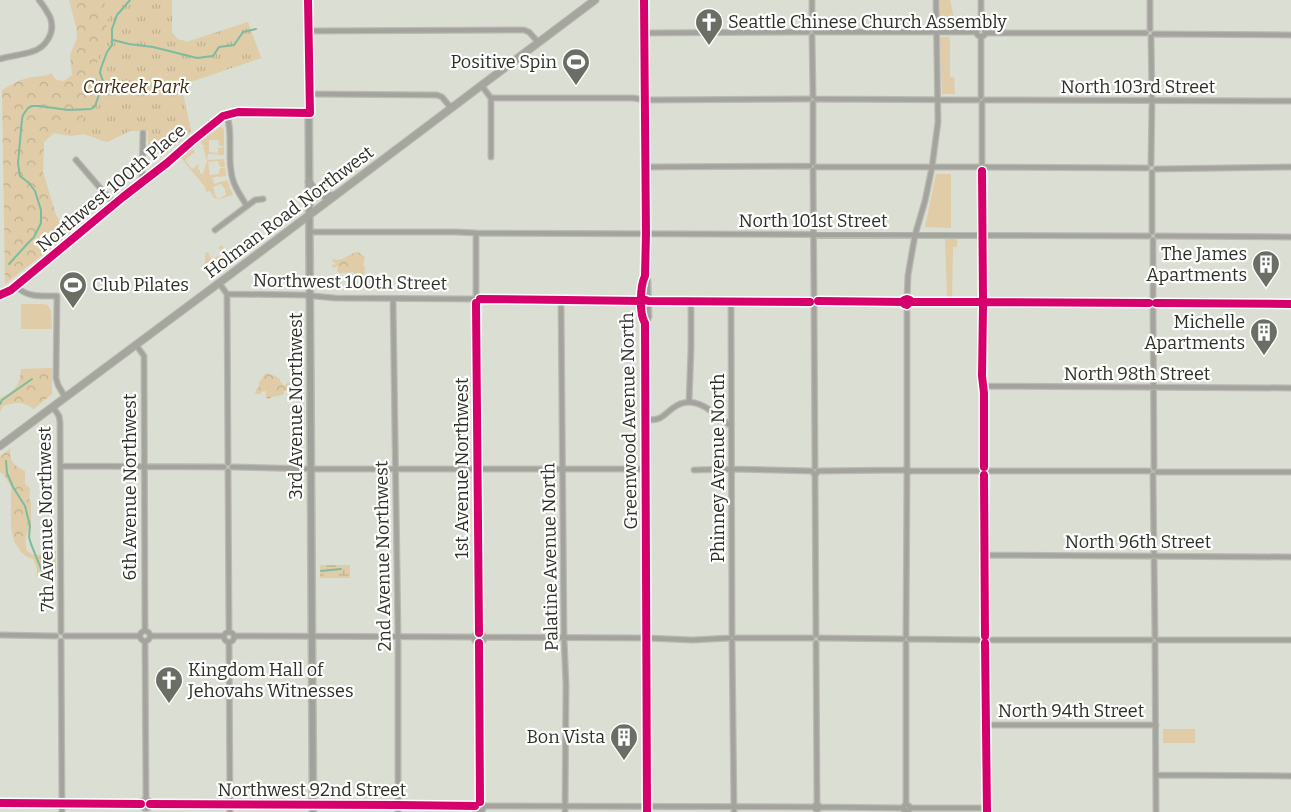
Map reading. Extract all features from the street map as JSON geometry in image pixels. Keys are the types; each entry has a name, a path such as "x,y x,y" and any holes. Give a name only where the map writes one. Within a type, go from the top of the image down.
{"main road":[{"name":"3rd Avenue Northwest","path":"308,0 313,812"},
{"name":"Holman Road Northwest","path":"0,446 595,0"},
{"name":"Greenwood Avenue North","path":"644,1 646,234 645,276 642,282 645,301 642,318 645,323 647,809"},
{"path":"226,115 238,112 310,113"},
{"name":"Northwest 100th Place","path":"16,286 142,181 226,115"},
{"path":"309,182 317,194 334,196"},
{"path":"0,295 12,290 16,286"}],"street":[{"path":"0,59 32,52 47,42 52,23 39,0"},
{"path":"812,0 818,808"},
{"path":"906,808 908,275 915,235 932,167 938,122 936,0"},
{"path":"484,637 479,643 482,804 483,810 480,812 476,809 476,804 482,804 565,806 647,809 906,808 987,810 982,235 984,29 981,28 981,0"},
{"path":"1150,0 1147,36 1291,35"},
{"path":"645,33 976,32 981,28"},
{"path":"308,31 524,30 529,32 538,42"},
{"path":"976,32 978,36 983,34 1148,31"},
{"path":"1149,166 1152,36"},
{"path":"481,85 491,98 490,157"},
{"path":"309,94 437,95 442,97 451,108"},
{"name":"North 103rd Street","path":"491,98 1291,101"},
{"path":"226,115 229,122 232,177 247,206"},
{"path":"142,181 143,133"},
{"path":"76,160 114,204"},
{"path":"646,167 1155,166 1152,388 1156,812"},
{"path":"1154,171 1291,167"},
{"path":"215,230 255,200 263,199"},
{"name":"North 101st Street","path":"309,232 1291,237"},
{"name":"1st Avenue Northwest","path":"476,233 479,633"},
{"path":"219,283 227,294 229,631 234,636"},
{"path":"16,286 30,295 57,296 56,378 65,398"},
{"name":"Northwest 100th Street","path":"227,294 302,295 335,298 561,301 1291,304"},
{"name":"2nd Avenue Northwest","path":"393,299 398,637 398,812"},
{"name":"Palatine Avenue North","path":"561,301 566,685 565,812"},
{"path":"688,402 691,348 690,302"},
{"name":"Phinney Avenue North","path":"731,302 734,810"},
{"name":"6th Avenue Northwest","path":"136,345 144,356 145,631"},
{"name":"North 98th Street","path":"983,386 1291,388"},
{"path":"645,420 659,420 675,406 688,402 706,406 731,426"},
{"name":"7th Avenue Northwest","path":"52,407 60,419 63,634"},
{"path":"61,466 646,469"},
{"path":"694,470 1291,472"},
{"name":"North 96th Street","path":"985,554 1291,557"},
{"path":"140,636 145,631 150,636"},
{"path":"224,636 225,632 229,631"},
{"path":"234,636 474,637 475,634 479,633 484,637 692,640 732,638 1291,640"},
{"path":"62,812 61,641 64,640 63,634"},
{"path":"0,635 140,636 145,640"},
{"path":"56,636 61,641"},
{"path":"145,640 149,639 150,636 224,636"},
{"path":"224,636 225,640 229,642"},
{"path":"230,812 229,642 234,636"},
{"path":"474,637 476,642 479,643"},
{"path":"141,804 146,810 150,804 146,800 145,640"},
{"name":"North 94th Street","path":"987,725 1156,725"},
{"path":"1156,775 1291,776"},
{"path":"0,803 141,804 142,801 146,800"},
{"name":"Northwest 92nd Street","path":"150,804 475,806"}],"green space":[{"path":"69,0 172,0 172,33 178,39 187,42 248,22 261,58 181,85 191,131 165,154 148,153 148,131 130,131 107,142 84,134 70,136 54,133 44,142 43,172 56,215 68,235 5,284 2,90 18,81 31,77 51,73 56,80 64,81 72,75 70,55 77,38"},
{"name":"Carkeek Park","path":"102,0 172,0 172,33 178,39 187,42 248,22 261,58 181,85 191,131 165,154 148,153 148,131 130,131 107,142 84,134 70,136 63,122 82,121 110,12"},
{"path":"940,0 950,0 953,13 953,29 944,29 942,27"},
{"path":"940,37 950,37 950,77 954,77 955,94 942,94"},
{"path":"220,127 224,130 224,146 219,146 218,140 209,140 209,152 218,153 218,148 224,147 224,155 208,154 207,160 224,159 225,167 220,167 218,161 208,162 210,175 219,174 220,168 225,168 226,176 212,178 214,184 227,180 230,187 225,189 221,184 213,187 218,199 214,198 210,191 206,192 205,187 181,158 192,148 195,152 185,160 192,169 199,164 198,170 203,174 207,161 204,145 202,145 201,141"},
{"path":"936,174 951,174 951,228 925,227"},
{"path":"230,188 233,195 218,199 226,195 225,189"},
{"path":"945,238 957,238 957,247 953,247 952,298 947,298"},
{"path":"222,245 229,261 221,267 205,267 205,253 208,252 211,259 222,255 219,247"},
{"path":"358,252 365,257 363,265 365,267 364,275 359,278 354,272 340,273 337,271 338,266 333,268 332,265 337,264 332,259 343,259 350,254"},
{"path":"21,304 48,305 51,311 52,329 21,329"},
{"path":"52,368 52,394 34,409 22,403 15,403 3,406 0,412 0,398 16,387 21,369"},
{"path":"266,373 280,379 284,386 289,382 290,389 284,391 283,395 268,399 266,391 261,392 261,394 255,394 256,389 259,387 259,382"},
{"path":"11,448 11,459 15,465 25,471 25,484 30,488 31,528 26,538 27,551 34,555 39,555 43,551 56,551 56,579 37,576 37,569 33,559 20,551 14,541 11,528 11,487 0,472 0,456"},
{"path":"320,565 350,565 350,578 320,578"},
{"path":"1163,729 1195,729 1195,743 1163,743"}],"waterway":[{"path":"9,264 34,237 41,223 41,210 35,191 20,176 18,163 23,115 32,106 68,110 91,109 95,106 100,92 105,86 100,73 107,52 112,45 112,29 117,15 130,0"},
{"path":"113,40 153,47 197,58 213,56 219,47 234,45 243,32 256,29"},
{"path":"0,404 2,400 32,379"},
{"path":"6,461 7,473 25,506 30,526 29,537 42,571"},
{"path":"321,571 341,569"}],"cycle path":[{"path":"0,295 11,290 223,116 238,112 310,113 308,0"},
{"path":"644,0 646,234 645,276 641,300 645,323 647,812"},
{"path":"982,171 983,299"},
{"path":"480,299 810,302"},
{"path":"910,302 910,300 904,300 904,304 907,305 910,302 979,302"},
{"path":"818,301 904,302"},
{"path":"986,302 1149,303"},
{"path":"476,303 479,633"},
{"path":"1156,303 1291,304"},
{"path":"983,306 984,467"},
{"path":"984,475 985,636"},
{"path":"479,643 480,802"},
{"path":"985,643 987,812"},
{"path":"0,803 141,804"},
{"path":"150,804 475,806"}],"place":[{"name":"Seattle Chinese Church Assembly","path":"709,46"},
{"name":"Positive Spin","path":"576,86"},
{"name":"The James Apartments","path":"1266,288"},
{"name":"Club Pilates","path":"73,309"},
{"name":"Michelle Apartments","path":"1264,356"},
{"name":"Kingdom Hall of Jehovahs Witnesses","path":"169,704"},
{"name":"Bon Vista","path":"624,761"}]}
